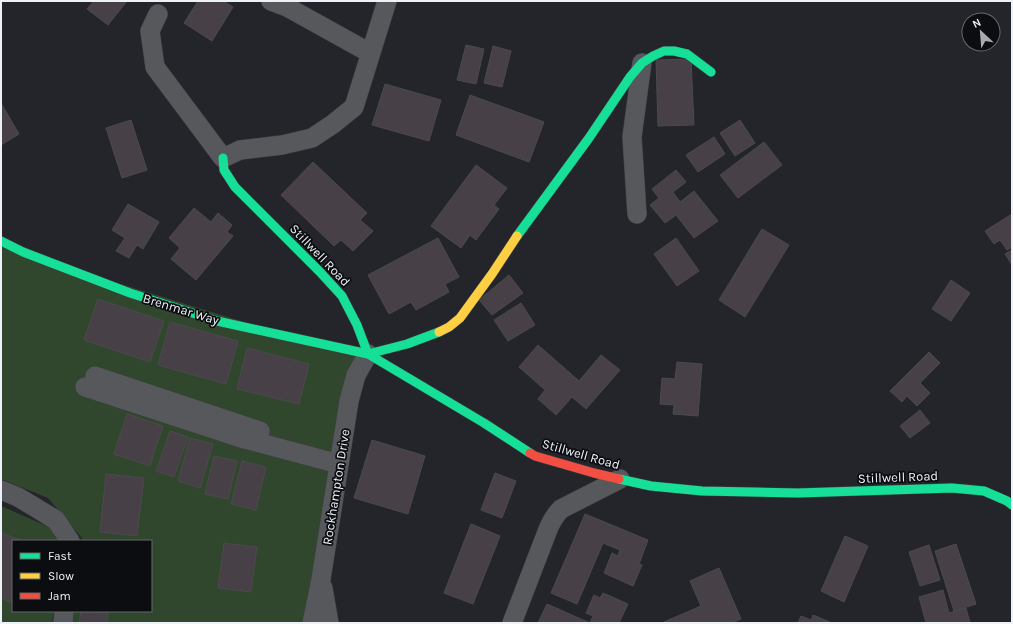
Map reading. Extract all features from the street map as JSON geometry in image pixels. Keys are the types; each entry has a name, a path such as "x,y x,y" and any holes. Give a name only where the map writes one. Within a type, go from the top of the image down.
{"street":[{"path":"271,1 287,7 370,53"},
{"path":"158,14 150,30 155,67 223,158 240,150 282,145 312,138 333,124 354,107 387,1"},
{"path":"368,354 407,344 432,335 449,327 460,318 492,274 520,231 589,138 630,77 642,63 664,51 674,51 687,54 711,72"},
{"path":"638,214 632,137 642,63"},
{"name":"Stillwell Road","path":"223,158 224,170 235,187 342,296 358,325 368,354 484,422 535,456 594,473 651,486 702,491 798,493 952,488 984,491 1007,501 1012,505"},
{"name":"Brenmar Way","path":"1,241 24,252 130,293 217,321 368,354"},
{"name":"Rockhampton Drive","path":"312,623 321,579 349,401 356,375 368,354"},
{"path":"90,382 206,412 280,438 286,449 339,464"},
{"path":"512,623 547,532 556,513 620,479"},
{"path":"1,490 18,497 56,520 69,540"},
{"path":"321,579 329,623"},
{"path":"63,623 64,612"}],"green space":[{"path":"1,247 361,358 304,623 72,623 74,612 152,612 152,540 81,540 82,538 48,498 1,479"},
{"path":"1,506 49,527 59,540 12,540 12,612 54,612 52,623 1,623"}],"building":[{"path":"94,1 127,1 108,25 87,9"},
{"path":"198,1 223,1 233,7 212,41 184,23"},
{"path":"466,45 484,49 476,84 457,80"},
{"path":"493,46 511,51 502,87 484,83"},
{"path":"691,59 694,125 658,126 656,60"},
{"path":"385,84 441,100 429,141 372,125"},
{"path":"470,95 544,122 529,162 456,135"},
{"path":"1,103 19,134 1,145"},
{"path":"131,120 147,170 122,178 106,128"},
{"path":"740,120 755,143 735,156 720,133"},
{"path":"714,137 725,154 698,172 686,155"},
{"path":"764,142 782,165 738,198 720,175"},
{"path":"313,162 367,213 360,220 373,231 353,251 341,240 334,246 281,195"},
{"path":"476,165 507,188 494,205 499,209 476,240 470,235 461,248 431,226"},
{"path":"676,170 686,182 673,192 680,202 694,191 718,221 694,238 676,215 665,223 650,205 659,198 652,189"},
{"path":"128,204 159,222 143,249 137,245 129,258 116,251 125,238 112,230"},
{"path":"194,208 211,222 218,213 232,225 227,232 233,236 196,280 171,259 180,248 169,238"},
{"path":"1012,214 1012,247 1007,250 1000,240 994,244 985,231"},
{"path":"762,229 789,245 745,317 719,300"},
{"path":"438,238 459,277 445,284 449,292 416,310 411,302 389,314 368,275"},
{"path":"676,238 699,271 677,286 654,254"},
{"path":"1012,250 1012,265 1005,254"},
{"path":"509,275 523,293 492,315 479,300"},
{"path":"951,280 970,293 951,321 932,309"},
{"path":"98,299 164,321 150,362 84,340"},
{"path":"521,303 535,325 508,341 494,320"},
{"path":"170,322 238,341 226,384 158,365"},
{"path":"538,345 579,381 601,355 620,370 586,409 572,397 556,415 538,399 545,390 519,367"},
{"path":"247,348 309,364 299,404 237,389"},
{"path":"929,352 940,363 920,383 930,393 917,406 907,396 902,402 890,391"},
{"path":"677,362 702,364 698,416 673,414 674,405 660,404 662,378 675,379"},
{"path":"920,410 930,423 910,438 900,426"},
{"path":"127,414 163,426 150,466 114,454"},
{"path":"170,431 188,437 174,477 156,471"},
{"path":"190,438 213,444 200,488 178,481"},
{"path":"372,440 425,456 408,514 354,498"},
{"path":"214,456 237,461 228,499 205,494"},
{"path":"242,461 266,467 256,510 231,504"},
{"path":"495,473 516,481 502,518 481,510"},
{"path":"106,474 144,478 137,536 100,532"},
{"path":"585,514 648,540 639,564 642,565 633,586 604,573 612,553 618,556 620,550 603,543 577,604 551,593"},
{"path":"471,524 500,536 473,604 444,593"},
{"path":"1,533 20,540 12,540 12,603 1,598"},
{"path":"845,536 868,546 844,602 821,591"},
{"path":"224,543 257,547 251,592 218,588"},
{"path":"956,544 976,604 954,611 935,551"},
{"path":"929,545 940,580 920,586 909,552"},
{"path":"719,568 741,619 731,623 664,622 701,606 690,581"},
{"path":"943,590 949,613 966,608 970,623 926,623 919,597"},
{"path":"603,593 628,604 619,623 590,623 593,616 586,613 594,595 600,598"},
{"path":"547,604 590,623 538,623"},
{"path":"81,612 108,613 107,623 79,623"},
{"path":"813,615 832,623 798,623 801,616 811,620"}],"traffic: fast":[{"path":"517,236 589,138 630,77 642,63 664,51 674,51 687,54 711,72"},
{"path":"223,158 224,170 235,187 342,296 357,325 368,354 484,423 530,453"},
{"path":"1,241 23,252 130,293 217,321 368,354 407,344 439,332"},
{"path":"619,479 651,486 702,491 798,493 952,488 984,491 1007,501 1012,505"}],"traffic: slow":[{"path":"439,332 449,327 460,318 517,236"}],"traffic: jam":[{"path":"530,453 535,456 619,479"}]}
